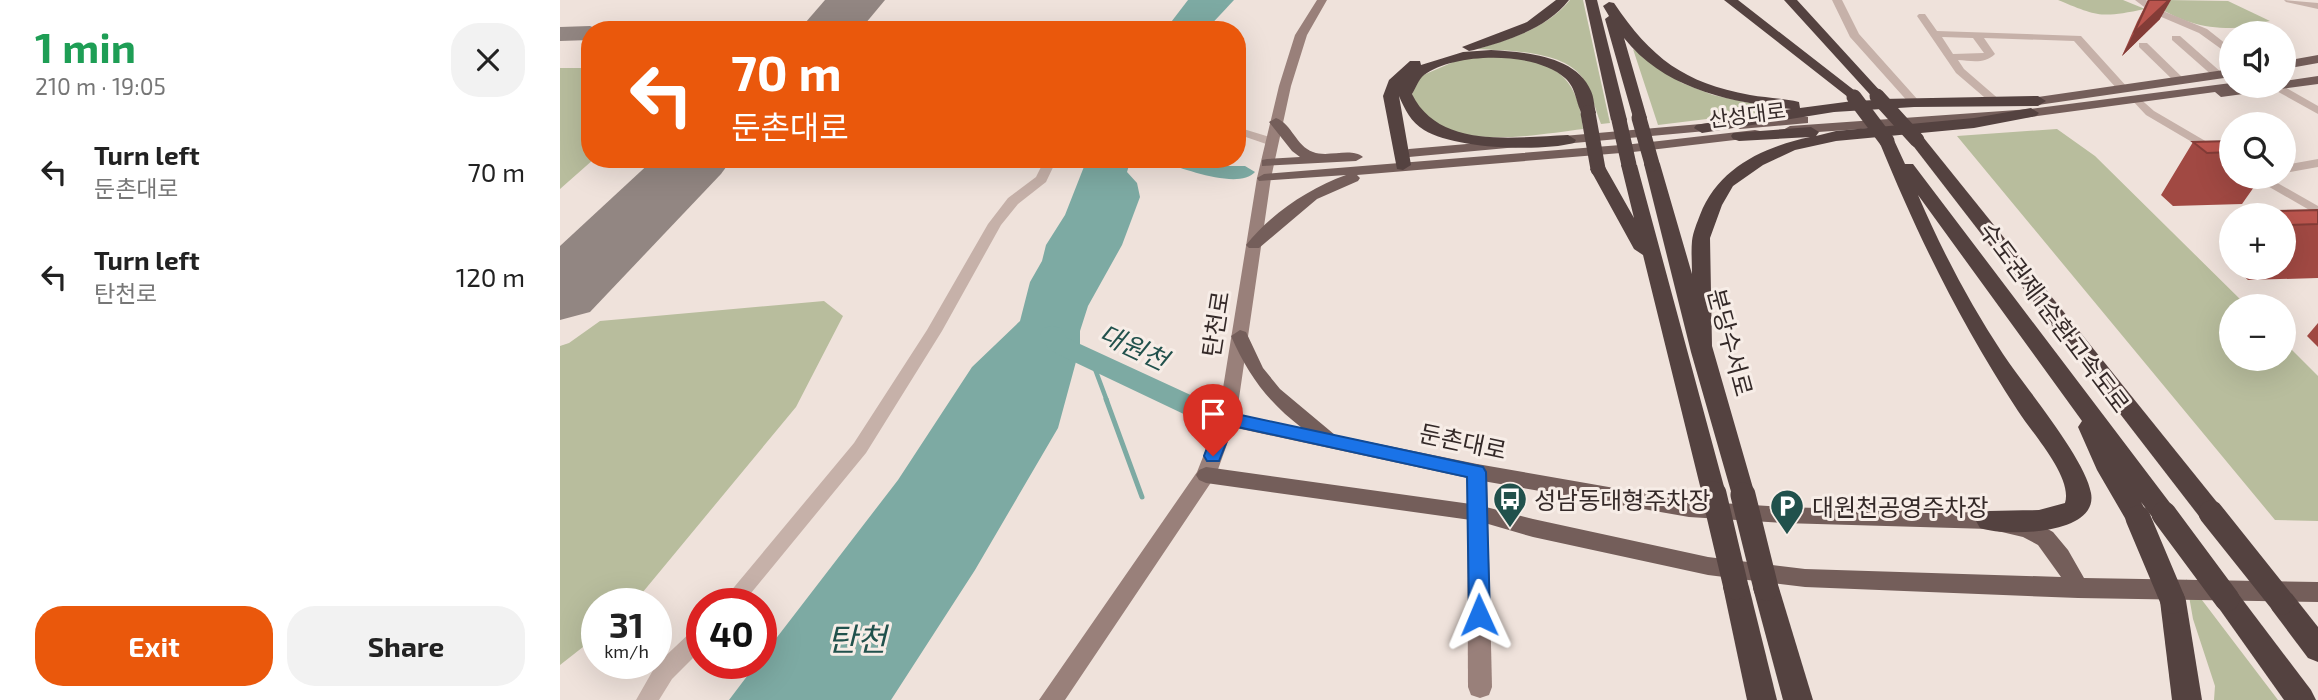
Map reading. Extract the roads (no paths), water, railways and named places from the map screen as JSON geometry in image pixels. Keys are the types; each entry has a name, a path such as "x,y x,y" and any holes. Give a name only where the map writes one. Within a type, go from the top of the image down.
{"highway":[{"path":"1402,159 1391,96 1394,83 1404,72 1420,62 1514,33 1553,11 1563,0"},
{"path":"1591,0 1629,165 1714,494 1762,700"},
{"name":"수도권제1순환고속도로","path":"1730,0 1902,137 2211,513 2318,649"},
{"name":"수도권제1순환고속도로","path":"1790,0 1877,96 2073,390 2301,700"},
{"path":"1608,3 1637,45 1687,82 1714,93 1762,102 1834,107"},
{"name":"분당수서로","path":"1608,3 1798,700"},
{"path":"1568,140 1496,142 1443,133 1419,121 1408,107 1405,94 1417,73 1433,64 1458,57 1510,54 1555,65 1570,75 1582,89 1588,105 1598,169 1604,183 1656,272"},
{"path":"1702,128 1834,107 1995,101 2034,107"},
{"path":"1739,136 1902,137 1974,123 2034,107"},
{"path":"1702,352 1701,238 1713,205 1726,183 1758,161 1790,146 1836,136 1902,137"},
{"path":"1902,137 1956,294 1990,351 2065,464 2078,491 2079,504 2062,518 1989,521"},
{"path":"2073,390 2109,470 2138,518 2173,601 2187,700"},
{"path":"2282,602 2318,641"}],"main road":[{"name":"탄천로","path":"1051,700 1206,475 1227,419 1265,170 1276,122 1301,35 1322,0"},
{"path":"2296,63 2318,59"},
{"path":"2296,69 2318,65"},
{"path":"2296,79 2318,73"},
{"path":"2034,107 2122,88 2219,77"},
{"name":"산성대로","path":"1265,170 1402,159 1702,128 2034,107 2219,77"},
{"path":"2296,82 2318,80"},
{"name":"산성대로","path":"1265,170 1320,159 1454,162 1633,148 1806,128 2137,99 2219,88"},
{"path":"2137,99 2219,90"},
{"path":"1276,122 1284,130 1290,144 1301,154 1320,159"},
{"path":"1254,245 1311,194 1331,183 1454,162"},
{"path":"1240,336 1252,367 1269,391 1332,439"},
{"name":"둔촌대로","path":"1227,419 1332,439 1476,472 1689,509 1783,515 1989,521"},
{"path":"1476,472 1480,687"},
{"path":"1206,475 1478,513 1533,528 1708,566 1805,578 2078,588 2318,592"},
{"path":"1989,521 2032,530 2045,536 2054,545 2078,588"}],"street":[{"path":"1837,0 1854,35 1914,102"},
{"path":"2140,0 2155,11 2203,31 2219,44"},
{"path":"2289,0 2318,6"},
{"path":"1922,16 1960,71 1995,101"},
{"path":"1935,34 2077,38 2122,88"},
{"path":"1950,57 1984,58 1990,54 1975,34"},
{"path":"2176,38 2219,70"},
{"path":"2143,44 2180,81"},
{"path":"2296,94 2318,111"},
{"path":"2137,99 2150,113 2219,154"},
{"path":"1246,133 1272,142"},
{"path":"2296,167 2318,163"},
{"path":"743,588 860,448 934,331 995,224 1013,201 1041,179 1046,168"},
{"path":"2279,189 2318,211"},
{"path":"647,700 664,672 686,651"}],"water":[{"path":"1188,0 1234,0 1214,21 1172,21"},
{"name":"탄천","path":"1083,168 1128,168 1127,172 1137,183 1140,197 1122,245 1088,306 1058,428 975,570 891,700 729,700 745,679 777,679 777,637 898,480 972,367 1020,321 1030,282 1042,261 1046,245 1065,215"}],"waterway":[{"path":"1200,168 1213,172 1245,172"},
{"name":"대원천","path":"1052,334 1058,344 1199,410"},
{"path":"1092,361 1107,401"},
{"path":"1106,399 1142,497"}],"place":[{"name":"성남동대형주차장","path":"1510,529"},
{"name":"대원천공영주차장","path":"1787,536"}]}
